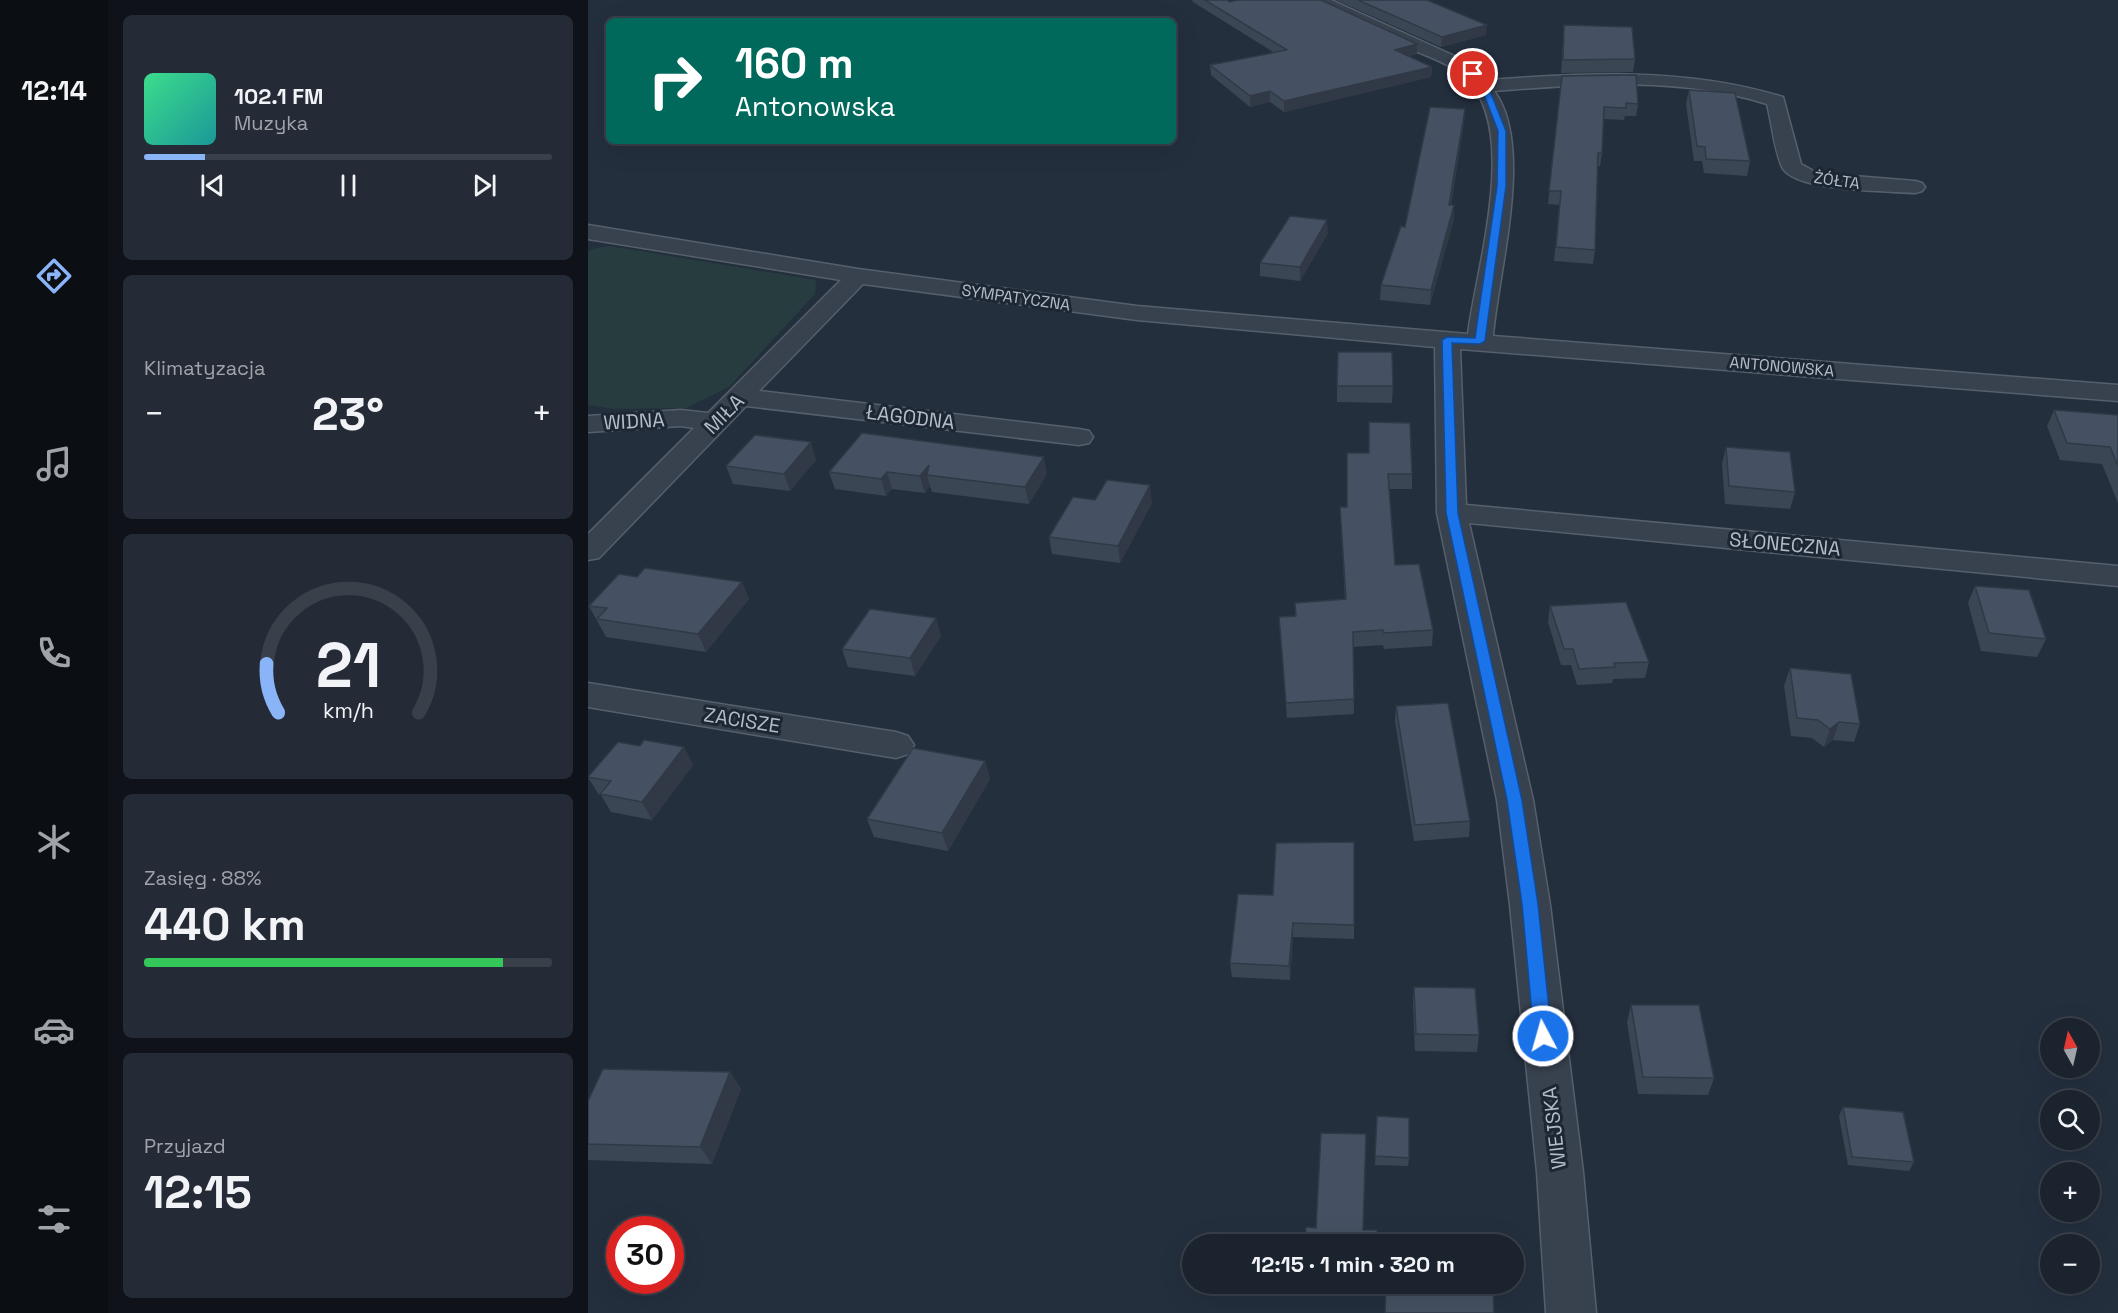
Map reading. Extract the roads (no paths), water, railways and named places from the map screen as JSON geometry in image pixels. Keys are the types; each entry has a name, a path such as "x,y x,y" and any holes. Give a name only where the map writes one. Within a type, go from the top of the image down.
{"street":[{"path":"1318,0 1450,60 1473,74 1484,86"},
{"name":"ŻÓŁTA","path":"1484,86 1624,81 1733,87 1776,101 1792,167 1801,174 1824,180 1915,187"},
{"name":"WIEJSKA","path":"1484,86 1502,131 1503,158 1498,220 1463,340 1452,513 1518,824 1530,904 1560,1172 1571,1313"},
{"name":"SYMPATYCZNA","path":"588,232 858,276 1137,313 1463,340"},
{"name":"MIŁA","path":"588,551 858,276"},
{"name":"ANTONOWSKA","path":"1463,340 2118,393"},
{"name":"ŁAGODNA","path":"741,397 1079,436"},
{"name":"WIDNA","path":"588,424 681,418 716,422"},
{"name":"SŁONECZNA","path":"1452,513 2118,576"},
{"name":"ZACISZE","path":"588,694 896,745"}]}
